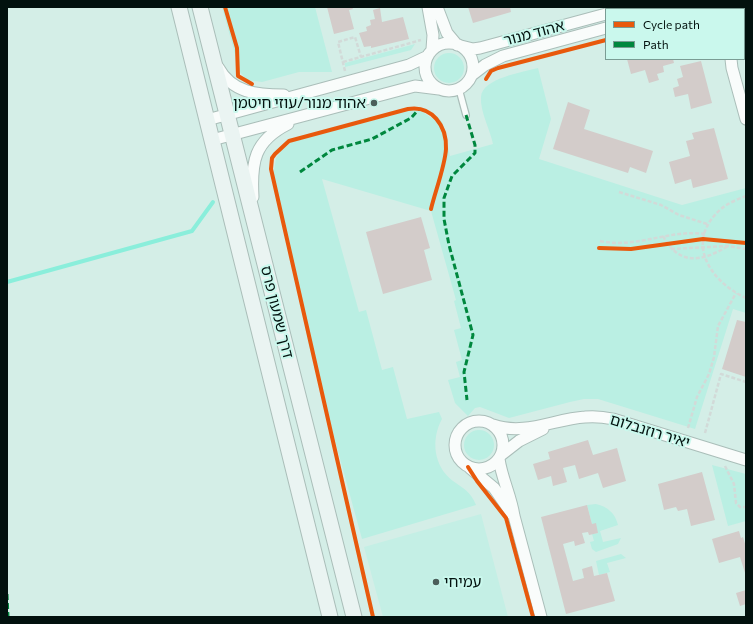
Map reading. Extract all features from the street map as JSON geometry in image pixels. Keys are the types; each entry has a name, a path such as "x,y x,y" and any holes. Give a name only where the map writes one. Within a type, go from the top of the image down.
{"street":[{"name":"דרך שמעון פרס","path":"179,7 330,617"},
{"name":"דרך שמעון פרס","path":"200,7 354,617"},
{"path":"428,7 433,35 430,53 425,63 427,78 439,89"},
{"path":"212,140 415,86 447,91 459,89 468,82 472,75 472,58 467,51 459,46 446,31 437,7"},
{"name":"אהוד מנור","path":"459,46 480,48 605,14"},
{"name":"אהוד מנור","path":"472,75 485,65 503,56 605,28"},
{"path":"207,120 409,65 446,43 459,46"},
{"path":"213,57 222,75 230,83 246,92 260,95 298,95"},
{"path":"730,62 746,119"},
{"path":"254,218 252,176 256,154 264,141 271,135 303,116"},
{"name":"יאיר רוזנבלום","path":"493,425 512,429 554,424 583,417 597,416 613,419 746,460"},
{"path":"468,466 476,469 485,469 493,465 500,457 504,447 502,438 493,425 478,421 464,426 459,432 455,448 462,462 494,488 514,516"},
{"name":"יאיר רוזנבלום","path":"500,457 519,441 554,424"},
{"path":"500,457 502,477 512,505 541,617"}],"lane":[{"path":"459,89 466,115"}],"path":[{"path":"346,71 338,42 356,37 361,57"},
{"path":"343,62 422,40"},
{"path":"620,192 661,205 679,215 707,224"},
{"path":"746,196 723,207 707,224 703,239 705,258 713,274 722,284 746,298"},
{"path":"600,241 631,242 687,233 705,234"},
{"path":"663,236 670,249 682,256 692,259 705,258 728,246"},
{"path":"697,240 709,239"},
{"path":"661,244 672,242"},
{"path":"670,249 704,246 728,246 746,249"},
{"path":"688,428 697,397 709,374 714,357 718,326 736,293"},
{"path":"704,433 721,374 746,382"},
{"path":"724,466 734,484 735,502 740,506 746,507"}],"shaded area":[{"path":"222,7 315,7 332,72 299,72 262,82 247,80 240,72"},
{"path":"415,44 411,50 345,67 345,63"},
{"path":"449,53 460,57 464,68 460,79 449,83 438,79 434,68 438,57"},
{"path":"538,68 551,119 539,159 682,205 746,188 746,313 733,309 695,429 598,399 584,399 509,418 480,407 475,408 468,416 455,403 448,380 460,377 456,362 462,360 454,330 461,328 454,301 456,300 431,211 322,179 359,312 366,310 382,370 393,367 407,419 439,412 442,419 438,427 435,443 441,468 446,475 469,494 476,505 362,539 308,342 297,283 273,177 276,158 282,150 292,142 412,110 421,111 433,119 437,116 442,122 450,156 493,144 482,109 481,97 483,90 488,85 505,77"},
{"path":"479,430 485,431 493,439 493,451 485,459 479,460 473,459 465,451 464,445 465,439 473,431"},
{"path":"712,465 746,474 746,521 728,526"},
{"path":"596,504 610,511 615,517 618,525 600,531 603,542 621,538 618,544 596,552 592,549 590,542 594,541 592,534 598,533 592,524 587,505"},
{"name":"עמיחי","path":"481,514 508,617 383,617 364,547"},
{"path":"621,554 626,558 607,563 610,572 599,575 596,561"}],"building":[{"path":"327,7 352,7 353,9 349,10 354,29 334,34"},
{"path":"468,7 510,7 511,12 473,23"},
{"path":"380,8 382,22 403,17 409,39 371,48 371,46 364,47 359,33 367,31 366,27 371,25 370,20 375,19 373,10"},
{"path":"627,60 673,60 674,63 663,66 664,72 657,74 659,80 649,83 645,70 631,74"},
{"path":"701,61 712,103 691,109 688,94 675,97 673,88 679,86 677,79 683,77 680,66"},
{"path":"568,102 590,110 584,129 653,151 646,173 630,167 628,173 553,149"},
{"path":"714,128 728,179 693,188 691,179 675,184 669,162 690,156 686,141 694,139 692,133"},
{"path":"421,217 430,248 424,250 432,280 383,294 366,232"},
{"path":"737,320 746,322 746,377 722,369"},
{"path":"588,440 593,455 617,448 626,481 603,488 598,473 579,479 575,465 563,468 567,482 553,486 551,476 538,480 533,464 550,459 548,452"},
{"path":"702,472 715,520 691,526 687,509 678,511 676,507 664,510 658,484"},
{"path":"587,505 592,524 596,523 598,533 589,535 588,532 582,533 585,543 575,546 574,541 563,544 573,581 584,578 582,569 592,566 594,576 607,573 615,601 566,614 541,517"},
{"path":"739,531 741,538 743,537 746,547 746,576 740,557 719,563 712,539"},
{"path":"746,590 746,604 740,606 736,593"}],"waterway":[{"path":"7,282 192,231 213,202"}],"marked path":[{"path":"300,172 332,150 372,139 411,118 419,109"},
{"path":"466,115 475,145 475,153 452,176 444,198 444,219 449,245 473,335 464,372 467,400"},
{"path":"7,594 8,617"}],"cycle path":[{"path":"225,7 237,48 238,76 252,84"},
{"path":"486,79 491,71 498,68 605,40"},
{"path":"373,617 271,169 272,158 289,141 408,109 424,110 431,114 441,125 446,141 444,163 431,209"},
{"path":"599,248 631,249 703,239 746,243"},
{"path":"468,467 506,518 533,617"}],"place":[{"name":"אהוד מנור/עוזי חיטמן","path":"374,103"},
{"name":"עמיחי","path":"436,582"}]}
